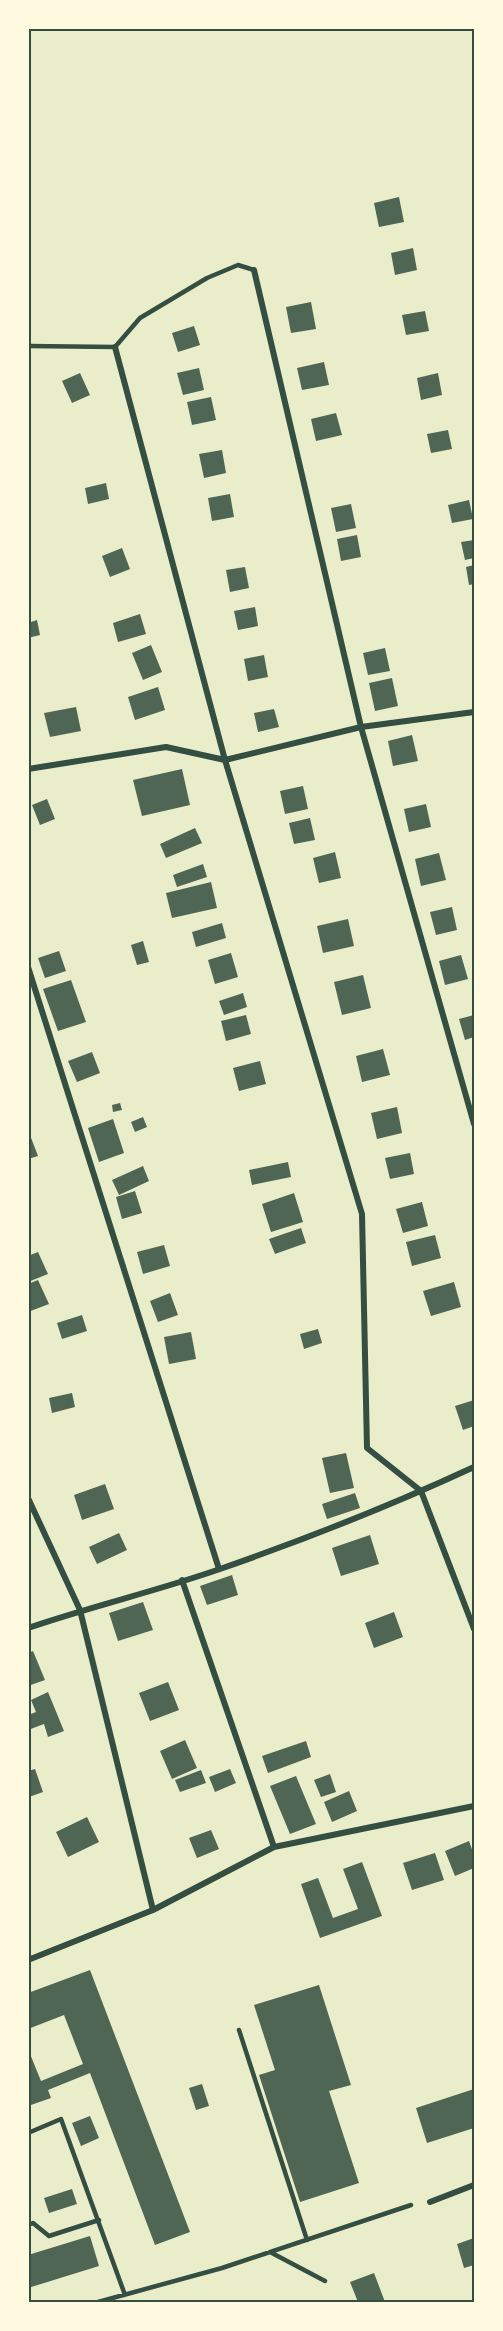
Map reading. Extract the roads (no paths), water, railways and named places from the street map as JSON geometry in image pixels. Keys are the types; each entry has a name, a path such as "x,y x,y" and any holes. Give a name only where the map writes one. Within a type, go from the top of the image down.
{"street":[{"path":"254,270 361,728 474,1124"},
{"path":"115,347 225,760 362,1214 367,1448 421,1491 474,1629"},
{"path":"28,769 165,747 225,760 361,728 474,712"},
{"path":"28,967 219,1569"},
{"path":"28,1628 80,1610 219,1569 421,1491 474,1467"},
{"path":"28,1498 80,1610 153,1910"},
{"path":"182,1580 274,1847"},
{"path":"28,1960 153,1910 274,1847 474,1806"},
{"path":"430,2202 474,2185"}],"lane":[{"path":"28,346 115,347 140,318 207,278 238,265 254,270"},
{"path":"239,2030 307,2240"},
{"path":"28,2133 61,2119 125,2295"},
{"path":"98,2302 270,2252 411,2205"},
{"path":"28,2224 33,2223 49,2236 99,2220"},
{"path":"270,2252 325,2282"}]}
